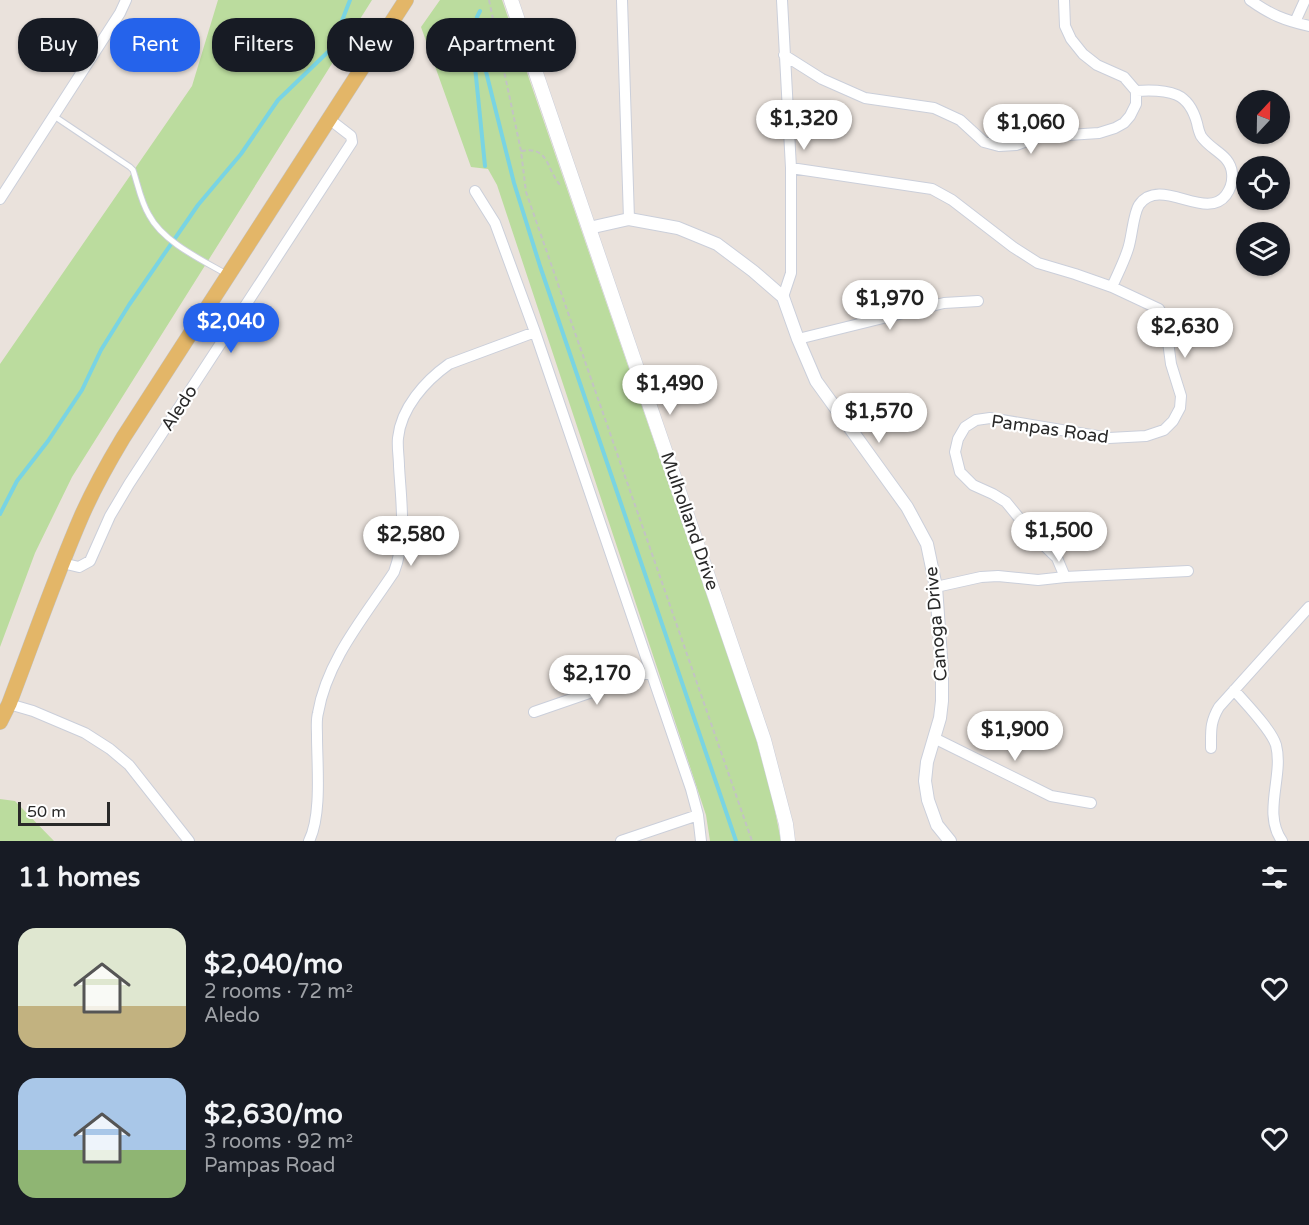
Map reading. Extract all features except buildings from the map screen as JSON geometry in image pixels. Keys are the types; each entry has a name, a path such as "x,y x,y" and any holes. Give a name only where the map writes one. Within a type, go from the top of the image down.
{"main road":[{"path":"0,722 9,704 62,563 93,492 123,438 406,0"},
{"name":"Mulholland Drive","path":"511,0 765,740 786,824 788,841"}],"street":[{"path":"0,199 120,13 126,0"},
{"path":"622,0 629,219"},
{"path":"782,0 791,168 791,273 783,297"},
{"path":"784,55 822,79 865,98 934,108 960,120 984,142 999,146 1016,145 1038,137 1099,133 1124,123 1136,104 1136,91 1124,76 1097,65 1083,54 1071,39 1065,26 1064,0"},
{"path":"1250,0 1266,12 1309,26"},
{"path":"1295,22 1305,0"},
{"path":"1112,287 1128,251 1136,210 1140,203 1158,194 1210,204 1222,200 1232,185 1231,165 1199,134 1197,121 1187,102 1177,95 1149,90 1136,91"},
{"name":"Aledo","path":"62,563 79,567 90,561 110,516 129,484 352,142 351,136 329,119"},
{"name":"Pampas Road","path":"791,168 932,189 952,200 1013,247 1038,263 1112,287 1159,309 1165,320 1171,364 1181,396 1173,421 1164,430 1146,436 1109,438 990,418 976,420 965,427 958,439 955,452 960,472 973,486 1006,502 1033,535 1057,558 1065,577"},
{"path":"475,191 495,223 535,332 691,789 698,815 701,841"},
{"name":"Canoga Drive","path":"590,228 629,219 678,228 717,244 783,297 816,381 907,507 927,544 936,587 942,701 940,718 927,762 926,781 928,800 937,825 950,841"},
{"path":"798,339 945,303 978,301"},
{"path":"311,840 317,801 317,714 327,680 340,653 394,572 399,558 402,539 398,439 402,419 423,388 436,373 449,364 535,332"},
{"path":"936,587 981,577 1038,579 1188,571"},
{"path":"1211,748 1213,717 1219,707 1309,607"},
{"path":"534,712 650,672"},
{"path":"1234,690 1270,733 1275,743 1277,755 1274,815 1279,840"},
{"path":"9,704 33,711 84,733 110,749 129,765 189,841"},
{"path":"934,738 1051,796 1091,803"},
{"path":"621,841 698,815"}],"lane":[{"path":"54,116 133,170 148,215 157,228 173,242 229,275"}],"path":[{"path":"489,0 521,151 526,192 752,841"},
{"path":"521,151 532,149 539,151 561,186 576,187"}],"green space":[{"path":"218,0 372,0 361,18 327,18 327,72 72,477 35,553 0,647 0,364 192,86 196,72 200,72 200,60 212,20 212,72 315,72 315,18 213,18"},
{"path":"440,0 502,0 508,18 427,18"},
{"path":"426,20 426,41 421,27"},
{"path":"437,72 527,72 755,735 781,841 710,841 706,815 497,185 488,169 471,167"},
{"path":"0,799 15,801 54,841 0,841"}],"waterway":[{"path":"0,514 17,481 48,441 82,390 101,350 129,305 198,205 241,154 278,100 331,49 350,0"},
{"path":"480,11 475,28 514,183 540,266 736,841"},
{"path":"476,72 485,166"}]}
